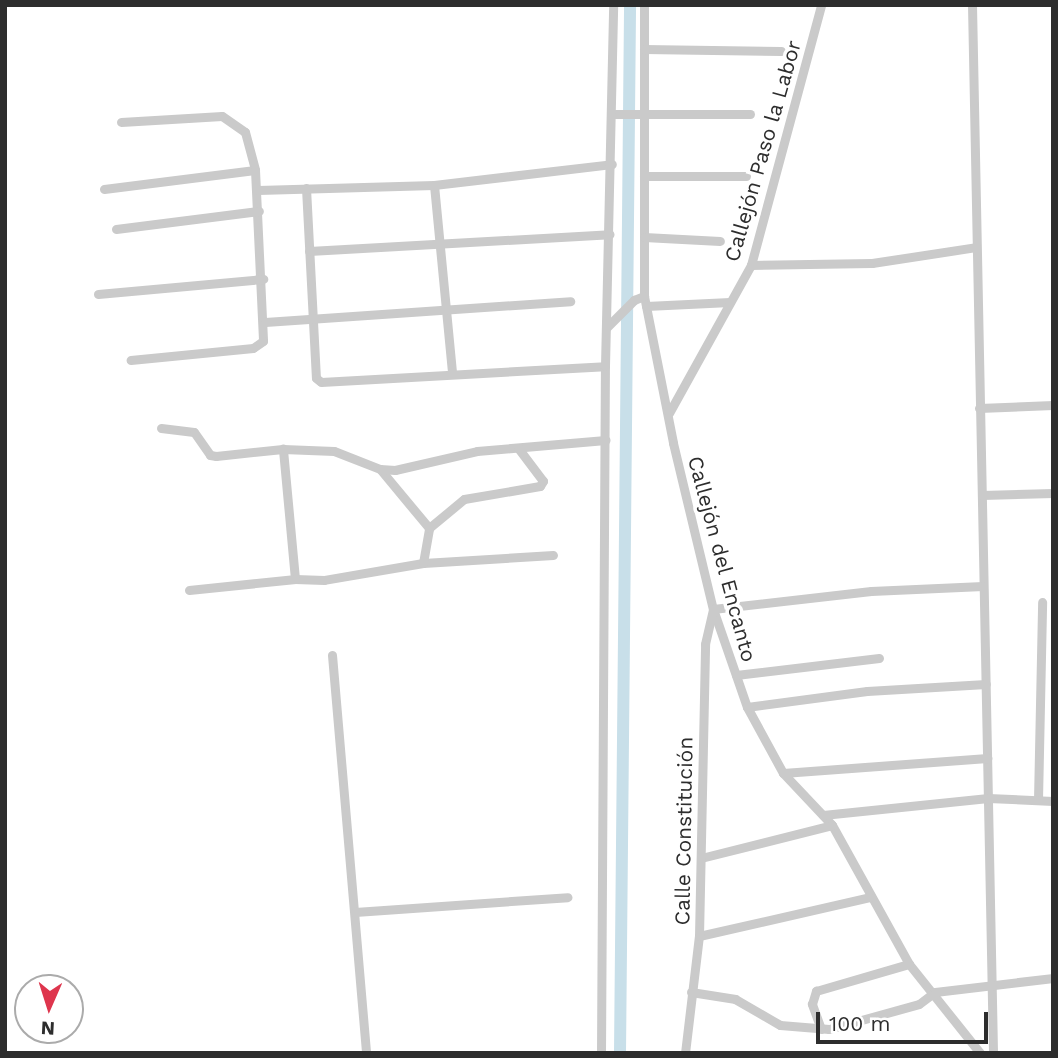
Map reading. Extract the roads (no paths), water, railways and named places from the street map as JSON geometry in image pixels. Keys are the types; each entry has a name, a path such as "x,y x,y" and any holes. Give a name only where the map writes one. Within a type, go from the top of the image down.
{"street":[{"path":"601,1053 607,440 605,366 612,164 617,113 613,5"},
{"name":"Callejón del Encanto","path":"644,5 641,113 645,301 713,609 747,707 783,773 832,825 909,964 935,992 980,1053"},
{"name":"Callejón Paso la Labor","path":"669,413 751,265 821,5"},
{"path":"972,5 993,1053"},
{"path":"644,49 782,51"},
{"path":"617,113 750,114"},
{"path":"121,122 222,117 245,132 258,190 265,322 263,341 253,348 131,360"},
{"path":"258,190 434,185 612,164"},
{"path":"104,189 255,170"},
{"path":"644,176 746,176"},
{"path":"434,185 448,308 452,373"},
{"path":"306,188 316,378 321,382 605,366"},
{"path":"116,229 259,211"},
{"path":"309,251 441,246 610,234"},
{"path":"644,237 720,241"},
{"path":"751,265 872,263 976,247"},
{"path":"98,294 263,279"},
{"path":"606,328 634,300 730,302"},
{"path":"265,322 570,301"},
{"path":"979,408 1053,405"},
{"path":"161,428 194,432 210,455 216,456 283,449 334,451 380,469 429,528"},
{"path":"380,469 518,448 607,440"},
{"path":"424,563 429,528 464,499 540,486 543,481 518,448"},
{"path":"283,449 295,579"},
{"path":"982,495 1053,493"},
{"path":"189,590 295,579 324,580 424,563 553,555"},
{"path":"713,609 871,591 984,586"},
{"path":"1038,800 1042,602"},
{"name":"Calle Constitución","path":"685,1053 699,936 705,644 713,609"},
{"path":"332,655 366,1053"},
{"path":"736,676 879,658"},
{"path":"747,707 867,691 986,684"},
{"path":"783,773 987,758"},
{"path":"823,815 988,798 1053,801"},
{"path":"701,859 832,825"},
{"path":"355,912 568,897"},
{"path":"699,936 870,897"},
{"path":"821,1029 812,1004 816,991 909,964"},
{"path":"691,992 735,999 780,1025 821,1029 919,1004 935,992 1053,978"}],"waterway":[{"path":"620,1053 630,5"}]}
